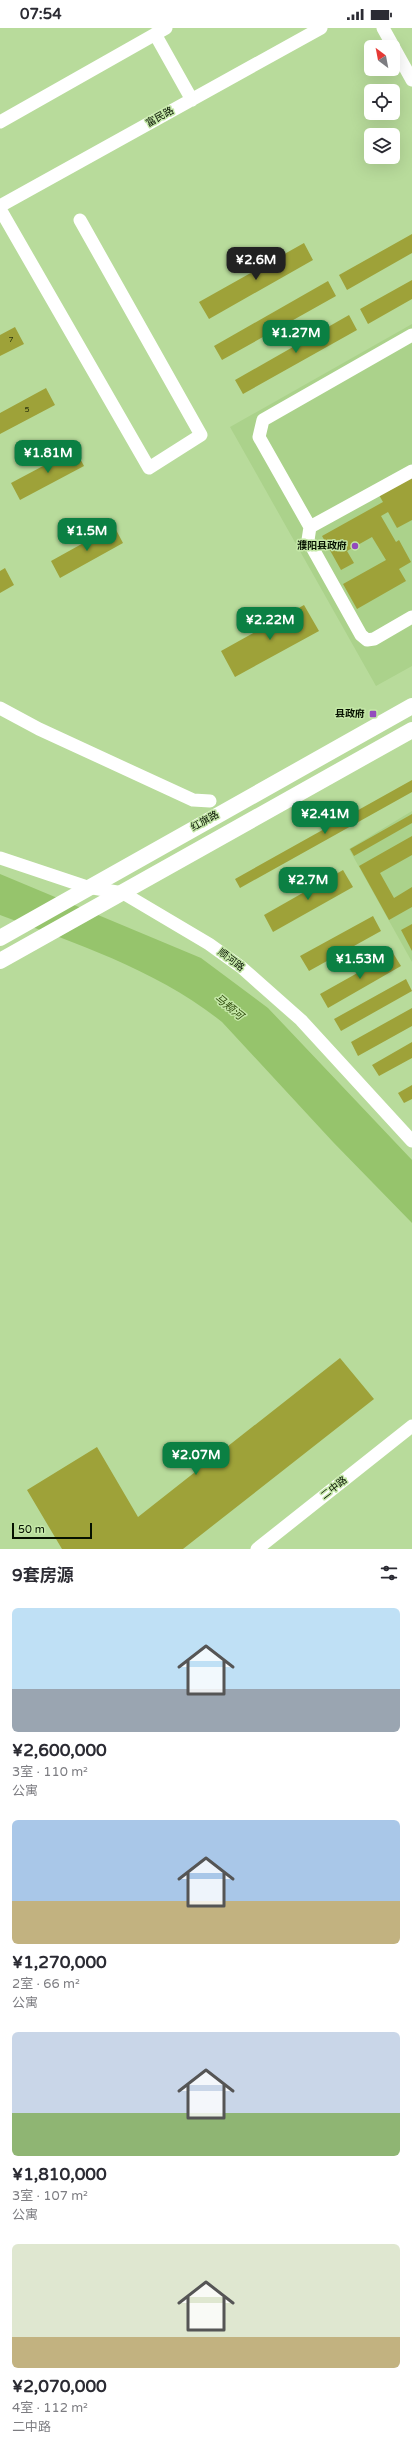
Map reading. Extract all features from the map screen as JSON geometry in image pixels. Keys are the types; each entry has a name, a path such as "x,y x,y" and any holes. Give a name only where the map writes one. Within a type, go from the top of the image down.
{"main road":[{"name":"红旗路","path":"0,938 87,887 412,706"},
{"path":"0,961 412,730"},
{"path":"329,752 340,771"}],"street":[{"name":"富民路","path":"0,207 321,28"},
{"path":"383,28 412,80"},
{"path":"0,122 160,31 192,100"},
{"path":"0,207 149,468 201,436 80,220"},
{"path":"412,335 263,420 259,428 259,437 310,527 308,540 361,635 367,640 374,639 412,617"},
{"path":"310,527 412,471"},
{"path":"0,708 39,729 193,800 210,801"},
{"name":"顺河路","path":"0,858 87,887 123,892 209,944 268,989 301,1020 412,1141"},
{"name":"二中路","path":"257,1549 412,1426"}],"shaded area":[{"name":"濮阳县政府","path":"412,324 412,666 376,686 230,427"},
{"path":"412,811 412,962 349,849"}],"water":[{"name":"马颊河","path":"0,874 201,958 268,1008 412,1160 412,1223 333,1142 222,1022 171,987 143,973 87,948 0,915"}],"building":[{"path":"412,234 412,253 347,290 339,275"},
{"path":"304,243 313,260 209,319 199,302"},
{"path":"412,280 412,299 368,324 360,309"},
{"path":"328,281 336,296 222,360 214,346"},
{"path":"349,315 357,330 243,394 235,380"},
{"path":"15,327 24,344 0,356 0,335"},
{"path":"46,388 55,405 0,434 0,413"},
{"path":"75,449 84,466 20,500 11,483"},
{"path":"412,477 412,520 397,528 388,512 381,516 396,542 399,540 411,562 399,569 406,581 357,609 343,584 386,560 372,537 347,551 354,563 341,570 322,536 383,502 379,495"},
{"path":"114,526 123,543 60,578 51,561"},
{"path":"5,568 14,585 0,593 0,571"},
{"path":"304,605 319,631 235,677 221,651"},
{"path":"412,780 412,792 240,888 235,879"},
{"path":"412,814 412,823 354,856 350,849"},
{"path":"412,836 412,855 380,873 394,898 412,887 412,907 389,920 359,866"},
{"path":"343,870 353,887 273,932 264,915"},
{"path":"373,916 381,931 309,971 300,956"},
{"path":"412,924 412,951 401,930"},
{"path":"393,953 401,966 328,1008 320,994"},
{"path":"406,979 412,991 341,1031 334,1019"},
{"path":"412,1008 412,1026 358,1056 351,1042"},
{"path":"412,1042 412,1058 379,1076 372,1065"},
{"path":"412,1085 412,1099 404,1103 398,1093"},
{"path":"340,1358 374,1399 183,1549 62,1549 27,1490 97,1447 138,1517"}],"place":[{"name":"濮阳县政府","path":"355,546"},
{"name":"县政府","path":"373,714"}]}
